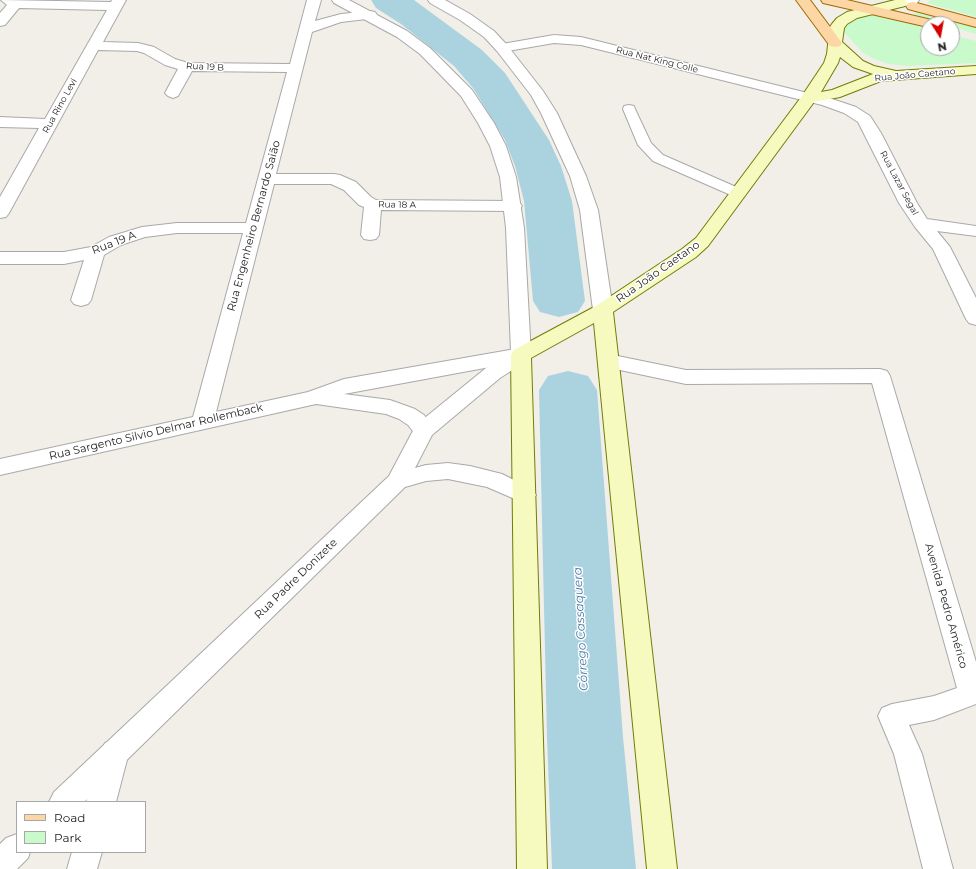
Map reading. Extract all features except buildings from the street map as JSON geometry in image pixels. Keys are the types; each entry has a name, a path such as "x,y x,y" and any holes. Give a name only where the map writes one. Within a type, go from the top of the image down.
{"main road":[{"path":"803,0 835,44 848,57 858,64 874,71 898,75"},
{"path":"828,0 920,21"},
{"path":"900,1 976,23"},
{"name":"Rua João Caetano","path":"521,355 603,310 693,250 702,242 809,98 831,63 837,27 842,21 852,15 900,1"},
{"name":"Rua João Caetano","path":"809,98 835,94 869,80 898,75 976,70"},
{"path":"603,310 662,869"},
{"path":"521,355 532,869"}],"street":[{"name":"Rua Engenheiro Bernardo Saião","path":"203,422 314,0"},
{"path":"339,0 402,34 425,51 467,93 498,146 508,177 513,206 521,355"},
{"path":"435,0 489,34 502,48 538,94 549,113 578,176 589,210 593,228 603,310"},
{"path":"0,22 12,2 117,3"},
{"name":"Rua Rino Levi","path":"0,213 117,3"},
{"path":"306,30 328,21 341,18 370,16"},
{"name":"Rua Nat King Colle","path":"502,48 554,39 582,41 809,98"},
{"name":"Rua 19 B","path":"94,46 138,47 149,50 170,62 187,67 296,68"},
{"path":"173,93 187,67"},
{"name":"Rua Lazar Segal","path":"809,98 850,110 864,120 873,133 908,203 921,223 941,247 976,319"},
{"path":"0,122 50,124"},
{"name":"Rua 18 A","path":"266,179 334,178 350,186 365,201 373,205 513,206"},
{"path":"370,235 373,205"},
{"path":"921,223 976,231"},
{"name":"Rua 19 A","path":"0,258 64,258 96,252 115,242 142,232 176,228 253,228"},
{"path":"81,300 96,252"},
{"name":"Rua Sargento Silvio Delmar Rollemback","path":"0,467 313,398 344,386 521,355"},
{"name":"Rua Padre Donizete","path":"65,801 397,481 424,430 493,374 521,355"},
{"name":"Avenida Pedro Américo","path":"608,361 686,377 880,376 972,694 934,708 892,716 908,754 938,869"},
{"name":"Rua Sargento Silvio Delmar Rollemback","path":"313,398 390,407 407,414 416,420 424,430"},
{"path":"397,481 426,473 448,471 470,474 494,480 524,495"},
{"path":"101,801 115,752"},
{"path":"0,865 16,849"},
{"path":"82,869 87,853"}],"lane":[{"path":"630,109 645,145 658,158 738,193"}],"green space":[{"path":"931,0 976,0 976,17 927,3"},
{"path":"913,12 937,16 920,16 920,18"},
{"path":"878,15 920,26 920,56 960,56 960,37 976,41 976,63 908,66 889,64 874,59 862,52 842,30 857,17"},
{"path":"960,23 976,28 976,34 960,29"}],"waterway":[{"name":"Córrego Cassaquera","path":"389,0 414,16 468,58 490,82 527,140 538,166 548,201 559,301"},
{"name":"Córrego Cassaquera","path":"568,390 585,737 594,869"}]}
